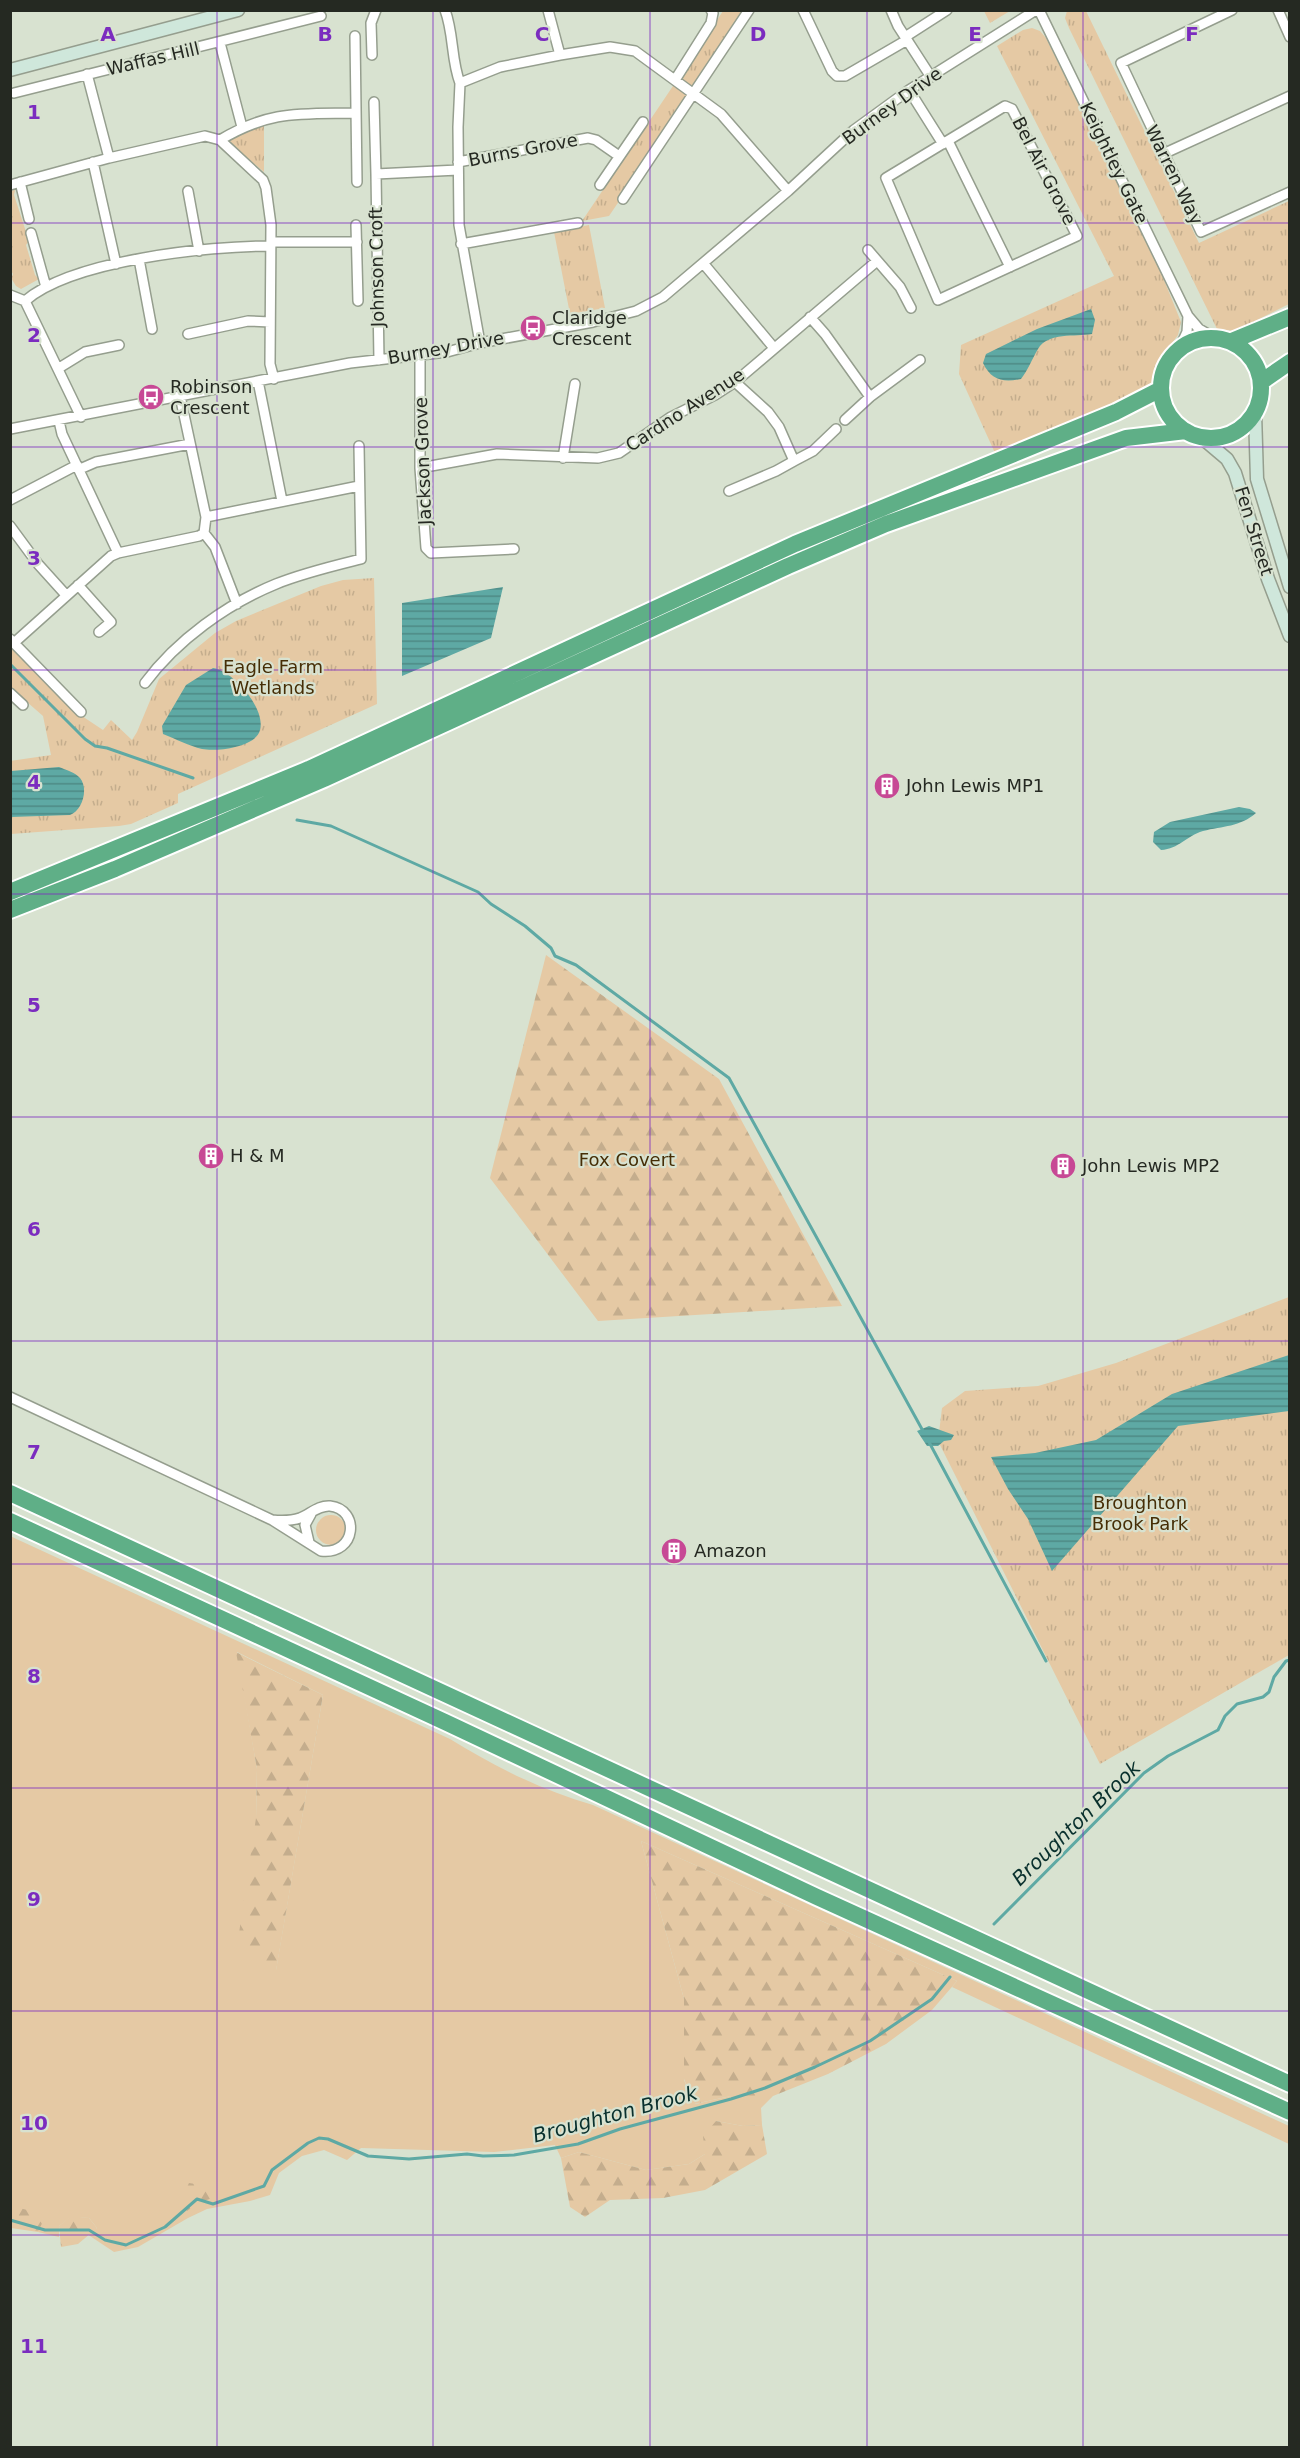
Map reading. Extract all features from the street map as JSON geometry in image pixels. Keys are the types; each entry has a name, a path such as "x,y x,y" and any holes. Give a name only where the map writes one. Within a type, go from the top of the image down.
{"highway":[{"path":"10,892 309,769 795,544 1116,412 1156,392 1169,360 1179,349 1195,340 1213,337 1239,339 1289,318"},
{"path":"1239,339 1266,378"},
{"path":"10,910 115,869 324,779 788,566 886,524 1126,438 1167,433 1217,438 1232,434 1245,425 1255,413 1266,378 1290,362"},
{"path":"1156,392 1173,420 1194,434"},
{"path":"10,1493 1290,2084"},
{"path":"10,1521 434,1717 817,1898 1290,2112"}],"street":[{"path":"10,70 238,10"},
{"path":"372,55 371,23 376,10"},
{"path":"445,10 451,31 456,73 460,83 458,166 461,244 480,343"},
{"path":"548,10 560,55"},
{"path":"675,80 711,23 711,10"},
{"path":"623,199 749,10"},
{"path":"803,10 832,71 837,76 845,76 947,10"},
{"path":"891,10 931,77"},
{"name":"Burney Drive","path":"10,429 258,381 379,360 447,352 480,343 587,324 636,311 663,297 788,191 854,130 909,90 1037,10"},
{"name":"Keightley Gate","path":"1037,10 1188,316 1199,329 1213,337"},
{"name":"Warren Way","path":"1232,10 1121,63 1201,232 1290,192"},
{"path":"1278,10 1290,37"},
{"name":"Waffas Hill","path":"14,93 321,16"},
{"path":"355,36 357,182"},
{"name":"Waffas Hill","path":"219,43 242,127"},
{"path":"460,83 500,67 560,55 610,47 635,51 721,114 788,191"},
{"name":"Waffas Hill","path":"87,74 109,158"},
{"path":"909,90 946,142 1010,267 938,300 886,178 946,142"},
{"path":"1163,154 1290,96"},
{"name":"Johnson Croft","path":"374,102 379,360"},
{"name":"Bel Air Grove","path":"946,142 1005,106 1012,109 1077,236 1010,267"},
{"path":"220,140 255,121 284,115 355,113"},
{"path":"600,185 643,122"},
{"path":"29,219 15,184 93,162 205,136 220,140 262,180 268,200 271,244 270,364 274,379"},
{"name":"Burns Grove","path":"458,166 588,138 596,140 620,156"},
{"path":"93,162 116,264"},
{"path":"376,174 458,166"},
{"path":"188,191 199,251"},
{"path":"461,244 578,223"},
{"path":"356,225 358,301"},
{"path":"31,233 46,287"},
{"path":"25,301 36,291 72,276 116,264 227,246 357,242"},
{"path":"868,250 900,287 911,308"},
{"path":"139,260 152,329"},
{"name":"Cardno Avenue","path":"420,468 497,454 598,458 619,453 671,417 715,395 735,382 877,261"},
{"path":"703,263 774,348"},
{"path":"10,296 25,301 81,417"},
{"path":"1179,349 1187,332 1188,316"},
{"path":"810,317 870,397"},
{"path":"188,334 248,321 270,322"},
{"path":"59,368 85,352 119,345"},
{"name":"Jackson Grove","path":"420,356 420,468 426,549 431,554 514,549"},
{"path":"845,420 870,397 920,360"},
{"path":"258,381 282,501"},
{"path":"735,382 768,412 779,427 794,461"},
{"path":"562,458 574,384"},
{"path":"180,396 206,517 204,533 215,547 237,604"},
{"name":"Fen Street","path":"1255,413 1257,479 1290,587"},
{"path":"59,421 62,434 118,553"},
{"path":"729,491 776,471 813,451 836,429"},
{"name":"Fen Street","path":"1194,434 1227,459 1235,473 1265,570 1290,636"},
{"path":"10,500 78,467 190,444"},
{"path":"145,683 158,665 184,640 237,604 276,584 361,559 359,446"},
{"path":"206,517 359,486"},
{"path":"12,532 66,595"},
{"path":"81,712 13,640 111,556 204,533"},
{"path":"78,585 111,622 99,632"},
{"path":"10,693 24,705"},
{"path":"10,1398 272,1521 321,1551 334,1551 347,1542 351,1530 347,1516 337,1508 322,1507 290,1521 272,1521"},
{"path":"309,1542 305,1525 312,1513"}],"green space":[{"path":"723,11 747,11 694,90 678,79"},
{"path":"984,11 1010,11 990,23"},
{"path":"1067,11 1086,11 1199,243 1289,201 1289,304 1235,331 1217,329 1069,28 1065,18"},
{"path":"1032,28 1040,31 1046,38 1156,260 1181,322 1178,335 1159,361 1153,389 995,453 959,374 961,345 1114,276 997,46 1023,30"},
{"path":"675,83 692,94 609,216 582,221"},
{"path":"264,124 264,172 227,141"},
{"path":"15,190 14,195 29,241 26,245 35,275 39,279 21,289 11,278 13,274 10,269 10,191"},
{"path":"589,225 605,308 570,314 554,232"},
{"name":"Eagle Farm Wetlands","path":"374,578 377,704 178,794 178,803 131,824 11,834 10,761 51,755 43,716 11,688 11,647 85,718 103,730 111,720 132,740 159,679 215,633 236,621 321,586 343,580"},
{"name":"Fox Covert","path":"546,955 719,1079 842,1306 598,1321 490,1178"},
{"name":"Broughton Brook Park","path":"1289,1297 1289,1655 1100,1764 938,1441 942,1408 965,1391 1038,1386 1116,1363"},
{"path":"331,1515 341,1520 346,1530 341,1540 331,1545 321,1540 316,1530 321,1520"},
{"path":"10,1536 450,1739 519,1777 593,1805 1289,2126 1289,2144 952,1987 957,1981 641,1841 684,1999 684,2080 695,2104 731,2096 773,2096 761,2108 762,2125 743,2126 716,2121 705,2154 689,2164 646,2170 579,2152 561,2158 555,2145 494,2152 361,2148 347,2160 324,2150 302,2156 279,2173 270,2195 207,2209 138,2247 114,2252 87,2234 97,2228 89,2218 71,2217 59,2226 59,2237 38,2232 43,2219 10,2207","holes":["237,1652 323,1695 276,1970 256,1818 257,1769"]},
{"path":"236,1652 323,1695 276,1971 238,1940 256,1818 257,1769"},
{"path":"641,1841 957,1981 932,2010 886,2044 828,2074 773,2096 731,2096 694,2104 684,2079 684,1999"},
{"path":"716,2121 743,2126 762,2125 767,2154 705,2190 663,2198 610,2200 585,2217 570,2207 561,2158 579,2152 646,2170 689,2164 705,2154 703,2136"},
{"path":"189,2183 202,2185 221,2195 198,2203 187,2211 176,2210"},
{"path":"10,2206 32,2211 44,2219 38,2232 11,2228"},
{"path":"71,2216 89,2218 97,2228 78,2244 61,2247 59,2226"}],"water":[{"path":"1091,309 1095,320 1092,334 1062,336 1048,340 1038,349 1021,379 1009,381 998,379 986,369 983,363 986,354 1037,329"},
{"path":"503,587 491,638 402,676 402,603"},
{"path":"213,668 230,676 253,702 261,721 257,736 235,747 209,750 192,746 163,734 162,726 186,685"},
{"path":"59,767 76,774 83,783 83,799 78,809 70,815 11,817 11,771"},
{"path":"1239,807 1256,813 1237,824 1197,833 1167,849 1161,850 1153,842 1154,832 1170,822"},
{"path":"1289,1355 1289,1411 1178,1426 1052,1571 1028,1519 1008,1489 991,1457 1035,1453 1096,1440 1172,1394"},
{"path":"929,1426 954,1435 951,1440 944,1441 938,1446 927,1446 917,1431"}],"waterway":[{"path":"10,664 85,739 95,746 107,748 193,778"},
{"path":"297,820 331,826 478,892 491,904 525,926 551,948 555,956 576,965 729,1078 923,1431"},
{"path":"929,1442 1046,1661"},
{"name":"Broughton Brook","path":"994,1924 1144,1773 1168,1756 1218,1730 1225,1716 1237,1704 1263,1697 1269,1692 1274,1677 1286,1661 1290,1660"},
{"name":"Broughton Brook","path":"10,2220 45,2230 89,2230 105,2240 126,2245 165,2227 197,2199 213,2204 264,2186 272,2170 308,2143 319,2138 328,2139 368,2156 409,2159 467,2154 514,2155 578,2144 620,2129 765,2088 815,2067 870,2041 932,1999 950,1977"}],"place":[{"name":"Claridge Crescent","path":"533,328"},
{"name":"Robinson Crescent","path":"151,397"},
{"name":"John Lewis MP1","path":"887,786"},
{"name":"H & M","path":"211,1156"},
{"name":"John Lewis MP2","path":"1063,1166"},
{"name":"Amazon","path":"674,1551"}]}
